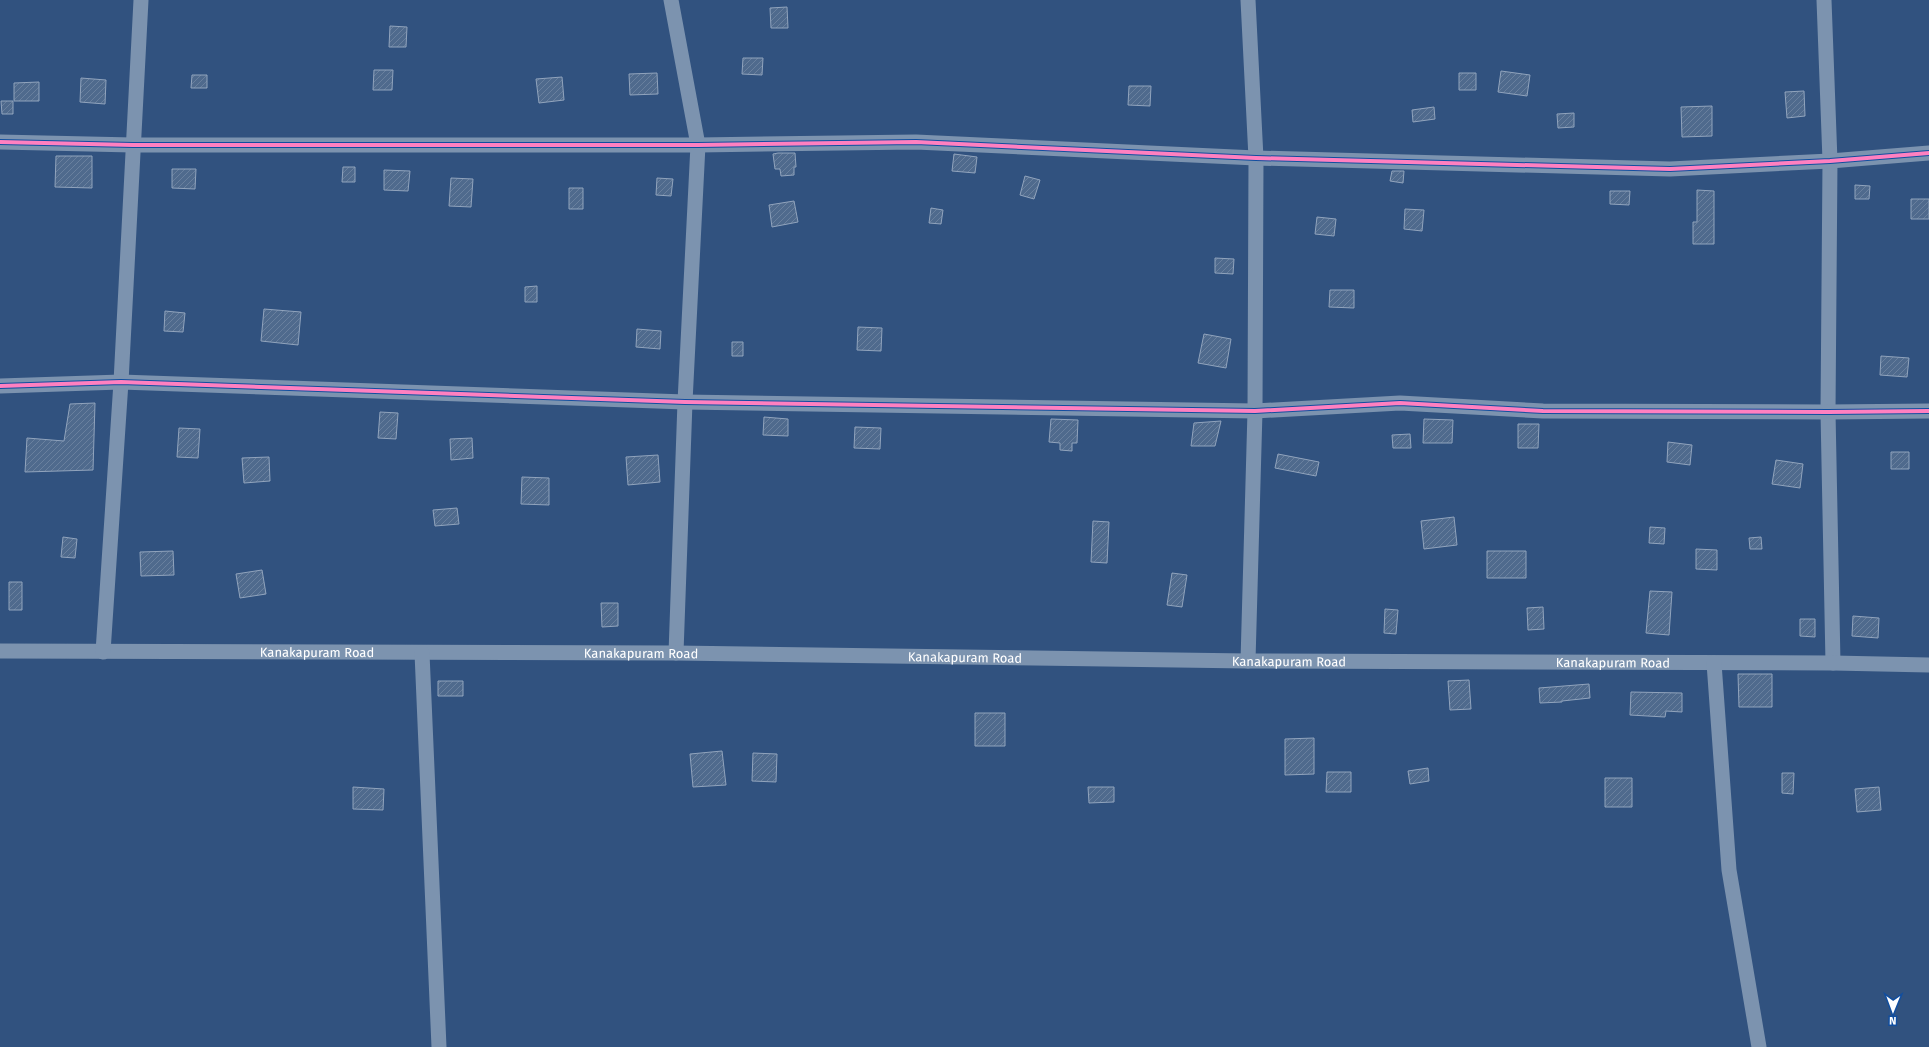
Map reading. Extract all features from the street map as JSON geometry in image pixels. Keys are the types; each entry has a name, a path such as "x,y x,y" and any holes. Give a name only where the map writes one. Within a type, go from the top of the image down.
{"street":[{"path":"103,652 121,382 141,0"},
{"path":"671,0 698,145 685,402 676,653"},
{"path":"1248,0 1256,158 1255,411 1248,661"},
{"path":"1824,0 1830,162 1828,412 1833,663"},
{"path":"0,142 133,145 698,145 916,142 1256,158 1670,169 1830,162 1929,153"},
{"path":"0,386 121,382 685,402 1255,411 1400,403 1543,411 1828,412 1929,410"},
{"name":"Kanakapuram Road","path":"0,651 676,653 1248,661 1833,663 1929,665"},
{"path":"422,653 439,1047"},
{"path":"1714,663 1729,870 1759,1047"}],"building":[{"path":"787,7 788,28 771,28 770,8"},
{"path":"390,26 407,27 406,47 389,47"},
{"path":"743,58 763,58 762,75 742,74"},
{"path":"374,70 393,70 392,90 373,90"},
{"path":"1501,71 1530,75 1527,96 1498,92"},
{"path":"657,73 658,94 630,95 629,74"},
{"path":"1459,73 1476,73 1476,90 1459,90"},
{"path":"192,75 207,75 207,88 191,88"},
{"path":"562,77 564,100 539,103 536,79"},
{"path":"81,78 106,80 105,104 80,102"},
{"path":"39,82 39,101 14,101 14,83"},
{"path":"1129,86 1151,86 1150,106 1128,105"},
{"path":"1804,91 1805,116 1787,118 1785,92"},
{"path":"1,101 13,101 13,114 2,114"},
{"path":"1712,106 1712,136 1682,137 1681,107"},
{"path":"1434,107 1435,119 1413,122 1412,110"},
{"path":"1574,113 1574,127 1558,128 1557,114"},
{"path":"795,153 796,167 794,167 794,175 781,176 780,169 775,169 773,154"},
{"path":"954,154 977,157 975,173 952,171"},
{"path":"56,156 92,156 92,188 55,187"},
{"path":"343,167 355,167 355,182 342,182"},
{"path":"172,169 196,169 195,189 172,188"},
{"path":"384,170 410,171 408,191 384,190"},
{"path":"1392,171 1404,171 1403,183 1390,181"},
{"path":"1025,176 1040,180 1034,199 1020,195"},
{"path":"451,178 473,179 471,207 449,206"},
{"path":"657,178 673,179 671,196 656,195"},
{"path":"1855,185 1870,186 1869,199 1855,199"},
{"path":"569,188 583,188 583,209 569,209"},
{"path":"1697,190 1714,191 1714,244 1693,244 1693,222 1697,222"},
{"path":"1610,191 1630,191 1629,205 1610,204"},
{"path":"1911,199 1929,199 1929,219 1911,219"},
{"path":"794,201 798,222 772,227 769,205"},
{"path":"931,208 943,210 941,224 929,223"},
{"path":"1405,209 1424,210 1422,231 1404,229"},
{"path":"1317,217 1336,219 1334,236 1315,234"},
{"path":"1215,258 1234,259 1233,274 1215,273"},
{"path":"537,286 537,302 525,302 525,287"},
{"path":"1330,290 1354,290 1354,308 1329,307"},
{"path":"264,309 301,312 298,345 261,341"},
{"path":"165,311 185,313 183,332 164,331"},
{"path":"858,327 882,328 881,351 857,350"},
{"path":"637,329 661,331 660,349 636,347"},
{"path":"1204,334 1231,339 1226,368 1198,363"},
{"path":"732,342 743,342 743,356 732,356"},
{"path":"1881,356 1909,358 1907,377 1880,375"},
{"path":"95,403 93,470 25,472 27,438 64,441 70,404"},
{"path":"380,412 398,413 396,439 378,438"},
{"path":"764,417 788,419 788,436 763,435"},
{"path":"1051,419 1078,420 1077,443 1072,443 1072,451 1060,450 1060,443 1049,442"},
{"path":"1424,419 1453,420 1452,443 1423,443"},
{"path":"1221,421 1215,446 1191,446 1194,423"},
{"path":"1518,424 1539,424 1538,448 1518,448"},
{"path":"855,427 881,428 880,449 854,448"},
{"path":"179,428 200,429 198,458 177,457"},
{"path":"1410,434 1411,448 1393,448 1392,435"},
{"path":"472,438 473,458 451,460 450,439"},
{"path":"1668,442 1692,445 1690,465 1667,462"},
{"path":"1891,452 1909,452 1909,469 1891,469"},
{"path":"1278,454 1319,462 1316,476 1275,468"},
{"path":"658,455 660,482 628,485 626,457"},
{"path":"269,457 270,481 244,483 242,458"},
{"path":"1776,460 1803,464 1800,488 1772,484"},
{"path":"522,477 549,478 549,505 521,504"},
{"path":"457,508 459,524 435,526 433,510"},
{"path":"1454,517 1457,545 1424,549 1421,521"},
{"path":"1093,521 1109,522 1107,563 1091,562"},
{"path":"1650,527 1665,528 1664,544 1649,543"},
{"path":"63,537 77,539 75,558 61,557"},
{"path":"1761,537 1762,549 1750,549 1749,538"},
{"path":"1696,549 1717,550 1717,570 1696,569"},
{"path":"173,551 174,575 141,576 140,552"},
{"path":"1487,551 1526,551 1526,578 1487,578"},
{"path":"262,570 266,594 240,598 236,574"},
{"path":"1172,573 1187,575 1182,607 1167,605"},
{"path":"9,582 22,582 22,610 9,610"},
{"path":"1650,591 1672,592 1669,635 1646,633"},
{"path":"601,603 618,603 618,626 602,627"},
{"path":"1543,607 1544,629 1528,630 1527,608"},
{"path":"1385,609 1398,610 1396,634 1384,633"},
{"path":"1853,616 1879,618 1878,638 1852,636"},
{"path":"1800,619 1815,619 1815,637 1800,636"},
{"path":"1738,674 1772,674 1772,707 1739,707"},
{"path":"1469,680 1471,709 1450,710 1448,681"},
{"path":"438,681 463,681 463,696 438,696"},
{"path":"1589,684 1590,698 1540,703 1539,688"},
{"path":"1631,692 1682,693 1682,712 1666,711 1665,717 1630,715"},
{"path":"975,713 1005,713 1005,746 975,746"},
{"path":"1314,738 1314,774 1285,775 1285,739"},
{"path":"722,751 726,785 693,787 690,754"},
{"path":"753,753 777,754 776,782 752,781"},
{"path":"1428,768 1429,781 1410,784 1408,771"},
{"path":"1327,772 1351,772 1351,792 1326,792"},
{"path":"1782,773 1794,773 1793,794 1782,793"},
{"path":"1605,778 1632,778 1632,807 1605,807"},
{"path":"353,787 384,789 383,810 353,809"},
{"path":"1088,787 1114,787 1114,802 1089,803"},
{"path":"1879,787 1881,810 1857,812 1855,789"}],"cycle path":[{"path":"0,142 133,145 698,145 916,142 1256,158 1670,169 1830,161 1929,153"},
{"path":"0,386 121,382 685,402 1255,411 1400,403 1543,411 1929,411"}]}
